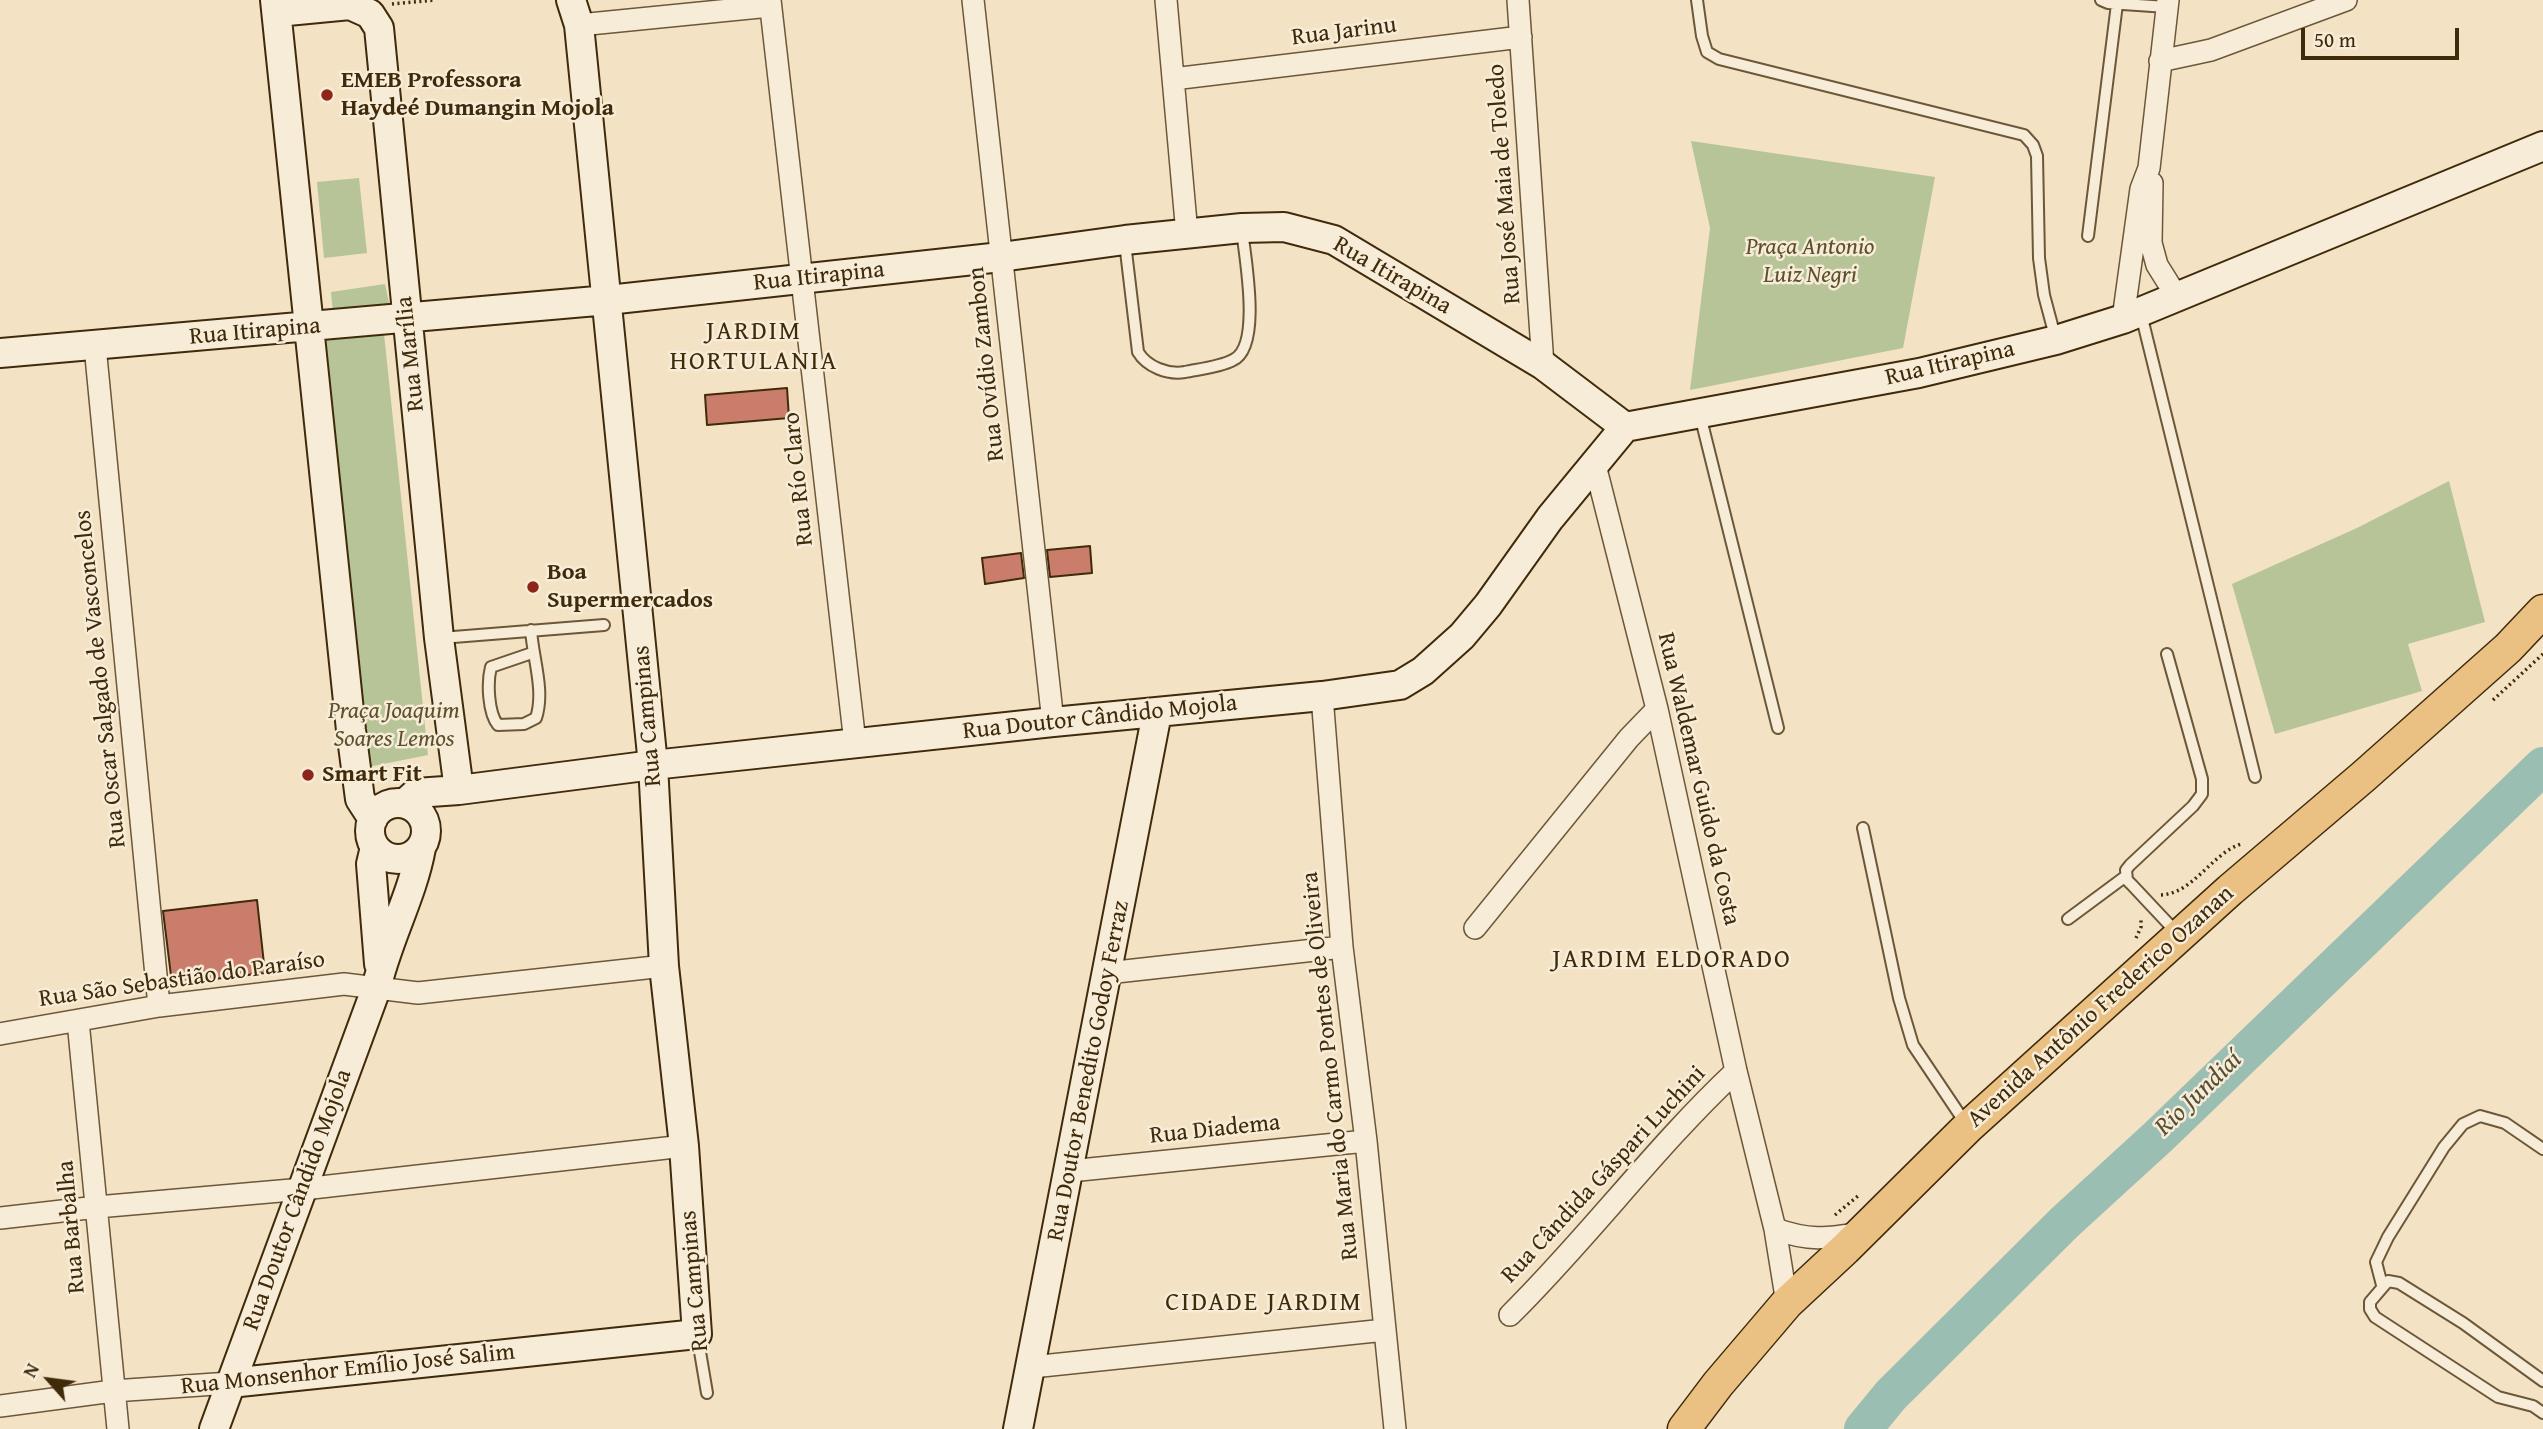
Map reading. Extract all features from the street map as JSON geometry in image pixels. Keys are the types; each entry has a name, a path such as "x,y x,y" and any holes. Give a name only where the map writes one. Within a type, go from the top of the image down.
{"main road":[{"name":"Avenida Antônio Frederico Ozanan","path":"1684,1429 1718,1384 1787,1303 1968,1127 2180,936 2498,657 2543,611"}],"street":[{"name":"Rua Ovídio Zambon","path":"973,0 1053,722"},
{"path":"1166,0 1187,234"},
{"name":"Rua José Maia de Toledo","path":"1518,0 1543,365"},
{"path":"2160,61 2211,50 2346,0"},
{"path":"575,13 770,3"},
{"name":"Rua Río Claro","path":"770,3 855,743"},
{"path":"2132,316 2141,189 2149,169 2167,4"},
{"path":"358,7 276,6 351,730 360,799 373,819"},
{"name":"Rua Marília","path":"358,7 370,14 379,28 381,43 439,638 459,790"},
{"name":"Rua Campinas","path":"575,13 608,300 653,765 664,966 684,1146 697,1334"},
{"name":"Rua Jarinu","path":"1173,79 1521,37"},
{"name":"Rua Itirapina","path":"1,349 94,346 608,300 1001,257 1125,240 1242,228 1284,227 1334,240 1543,365 1625,427 1919,373 2056,340 2132,316 2543,146"},
{"path":"2149,169 2154,190 2151,243 2157,265 2177,297"},
{"name":"Rua Oscar Salgado de Vasconcelos","path":"94,346 159,1006"},
{"name":"Rua Doutor Cândido Mojola","path":"378,980 371,864 375,847 370,833 373,819 381,809 392,803 405,803 416,793 653,765 1322,696 1400,685 1423,671 1462,636 1488,605 1550,518 1625,427"},
{"name":"Rua Waldemar Guido da Costa","path":"1595,465 1657,709 1737,1071 1775,1228 1787,1303"},
{"name":"Rua Maria do Carmo Pontes de Oliveira","path":"1322,696 1342,947 1366,1141 1395,1429"},
{"path":"1475,928 1629,738 1657,709"},
{"name":"Rua Doutor Benedito Godoy Ferraz","path":"1018,1429 1157,713"},
{"name":"Rua Doutor Cândido Mojola","path":"214,1429 416,874 424,840 459,790"},
{"path":"375,847 389,858 397,859 414,854 424,840 426,825 418,811 405,803"},
{"path":"1107,973 1342,947"},
{"name":"Rua São Sebastião do Paraíso","path":"0,1034 159,1006 378,980 418,993 664,966"},
{"name":"Rua Barbalha","path":"78,1021 118,1429"},
{"name":"Rua Cândida Gáspari Luchini","path":"1510,1315 1546,1280 1695,1110 1737,1071"},
{"name":"Rua Diadema","path":"1070,1171 1366,1141"},
{"path":"0,1218 97,1206 303,1189 684,1146"},
{"path":"1775,1228 1813,1239 1861,1233"},
{"path":"1032,1367 1385,1330"},
{"name":"Rua Monsenhor Emílio José Salim","path":"0,1406 113,1391 230,1384 697,1334"}],"lane":[{"path":"1697,0 1707,52 1719,59 2024,135 2034,145 2037,156 2039,258 2044,295 2056,340"},
{"path":"2101,0 2117,4 2167,4"},
{"path":"2088,236 2117,4"},
{"path":"1125,240 1138,352 1143,361 1158,369 1181,373 1234,360 1246,349 1251,320 1242,228"},
{"path":"2132,316 2255,777"},
{"path":"1699,412 1778,728"},
{"path":"439,638 604,625"},
{"path":"531,631 532,653 541,700 536,718 524,724 498,725 492,716 489,681 491,667 532,653"},
{"path":"2167,654 2202,779 2202,794 2193,806 2130,865 2126,876 2180,936"},
{"path":"1863,828 1899,998 1913,1045 1968,1127"},
{"path":"2068,919 2126,876"},
{"path":"2382,1285 2376,1262 2388,1237 2444,1147 2463,1124 2480,1116 2505,1123 2543,1149"},
{"path":"2543,1381 2463,1323 2399,1283 2388,1281 2370,1302 2370,1310 2375,1317 2498,1397 2533,1406 2543,1413"},
{"name":"Rua Campinas","path":"697,1334 707,1393"}],"path":[{"path":"358,7 435,0"}],"green space":[{"name":"Praça Antonio Luiz Negri","path":"1691,141 1935,177 1903,348 1690,390 1710,228"},
{"path":"359,178 367,253 324,258 317,182"},
{"path":"385,284 389,303 387,309 333,313 331,292"},
{"name":"Praça Joaquim Soares Lemos","path":"383,324 428,755 368,767 324,337"},
{"path":"2449,481 2485,622 2408,644 2422,691 2275,734 2232,584 2357,528"}],"building":[{"path":"787,388 789,418 707,425 705,395"},
{"path":"1090,546 1092,573 1050,577 1047,550"},
{"path":"1021,553 1024,578 985,584 982,558"},
{"path":"257,900 265,973 172,984 163,911"}],"waterway":[{"name":"Rio Jundiaí","path":"1863,1429 1891,1395 2065,1222 2158,1137 2543,766"}],"place":[{"name":"EMEB Professora Haydeé Dumangin Mojola","path":"327,95"},
{"name":"Boa Supermercados","path":"533,587"},
{"name":"Smart Fit","path":"308,775"}],"district":[{"name":"JARDIM HORTULANIA","path":"754,347"},
{"name":"JARDIM ELDORADO","path":"1672,960"},
{"name":"CIDADE JARDIM","path":"1264,1303"}]}
